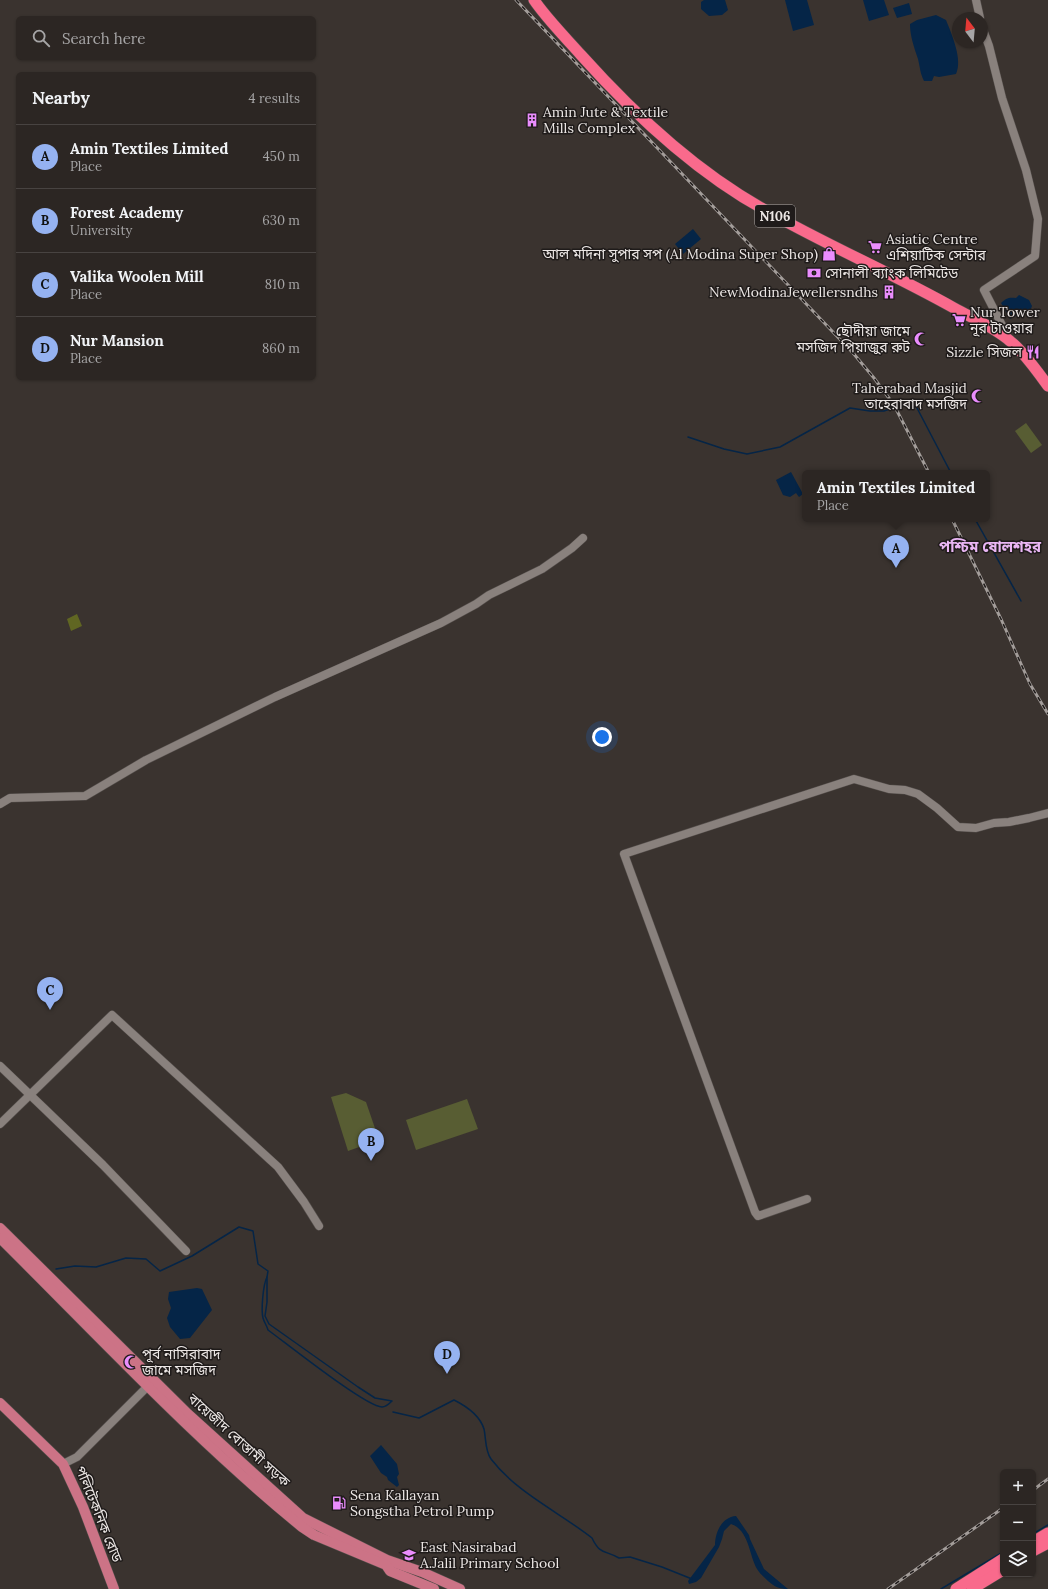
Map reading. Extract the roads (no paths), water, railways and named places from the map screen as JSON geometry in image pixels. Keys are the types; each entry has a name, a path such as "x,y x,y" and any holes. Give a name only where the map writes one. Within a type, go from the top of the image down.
{"highway":[{"name":"N106","path":"534,0 606,83 657,131 732,192 874,267 927,293 987,326 1010,341 1048,386"},
{"name":"N106","path":"540,0 606,76 638,107 694,156 733,187 854,252 915,281 1005,331 1048,377"},
{"path":"1035,1541 1048,1533"},
{"path":"1036,1544 1048,1537"},
{"path":"1036,1548 1048,1542"},
{"path":"956,1589 1000,1561"},
{"path":"960,1589 1000,1565"},
{"path":"966,1589 1000,1568"},
{"path":"972,1589 1000,1572"}],"main road":[{"name":"বায়েজীদ বোস্তামী সড়ক","path":"0,1228 188,1414 303,1518 391,1564"},
{"name":"বায়েজীদ বোস্তামী সড়ক","path":"0,1238 213,1450 302,1527 314,1535 391,1564 422,1572 460,1589"},
{"name":"পলিটেকনিক রোড","path":"0,1403 63,1464 83,1507 114,1589"},
{"name":"বায়েজীদ বোস্তামী সড়ক","path":"391,1564 390,1571 434,1589"},
{"path":"391,1564 445,1589"},
{"path":"391,1564 452,1589"}],"street":[{"path":"976,0 979,12"},
{"path":"988,43 1002,98 1026,170 1038,219 1035,256 984,290 1005,331"},
{"path":"0,804 10,798 85,796 146,760 275,697 441,622 476,604 489,595 542,569 572,548 583,538"},
{"path":"807,1199 758,1216 755,1212 624,854 854,779 889,789 905,790 918,794 937,808 958,827 976,828 994,823 1009,822 1048,813"},
{"path":"0,1124 112,1015 278,1167 304,1202 319,1226"},
{"path":"0,1066 103,1165 186,1251"},
{"path":"63,1464 77,1457 147,1386"}],"water":[{"path":"704,0 725,0 728,10 722,15 709,16 701,9 701,2"},
{"path":"785,0 807,0 814,25 793,31"},
{"path":"863,0 884,0 889,15 869,21"},
{"path":"909,3 912,14 897,18 893,8"},
{"path":"936,15 946,20 952,36 952,48 956,48 958,68 956,74 939,77 934,76 932,81 924,81 912,42 910,24 917,20"},
{"path":"693,229 701,239 683,254 675,244"},
{"path":"1019,295 1029,300 1032,306 1030,311 1019,314 1010,319 1001,303 1006,299 1016,298"},
{"path":"791,472 802,495 799,497 796,493 790,497 783,495 776,480"},
{"path":"197,1288 202,1289 212,1310 190,1338 180,1339 170,1327 167,1318 171,1308 168,1299 169,1292"},
{"path":"381,1445 397,1464 399,1474 397,1477 399,1485 397,1487 381,1473 370,1456"},
{"path":"736,1516 749,1535 764,1569 788,1589 775,1586 761,1574 754,1563 748,1544 742,1532 731,1524 724,1531 719,1547 701,1578 696,1582 689,1584 688,1581 715,1545 716,1535 720,1526 727,1519"}],"waterway":[{"path":"688,437 724,449 747,454 780,447 850,408 870,411 884,411 904,404 911,404 917,408 949,470"},
{"path":"977,522 1021,601"},
{"path":"56,1269 75,1266 96,1267 126,1258 146,1259 160,1271 192,1256 239,1227 253,1231 258,1264 268,1271 267,1277"},
{"path":"267,1277 267,1302 265,1316 269,1324 375,1398 392,1401 386,1406 382,1407 360,1397 268,1330 263,1318 262,1309 263,1291 267,1277"},
{"path":"393,1412 419,1418 454,1400 459,1402 468,1408 482,1424 489,1456 501,1471 539,1502 592,1538 600,1550 619,1558 630,1557 662,1567 692,1579"},
{"path":"1036,1532 1048,1525"},
{"path":"941,1589 1000,1554"}],"railway":[{"path":"516,0 853,353 894,405 927,470"},
{"path":"953,522 1001,619 1030,684 1048,714"},
{"path":"1036,1488 1048,1479"},
{"path":"888,1589 1000,1510"}],"place":[{"name":"Amin Jute & Textile Mills Complex","path":"532,120"},
{"name":"Asiatic Centre এশিয়াটিক সেন্টার","path":"875,247"},
{"name":"আল মদিনা সুপার সপ (Al Modina Super Shop)","path":"829,254"},
{"name":"সোনালী ব্যাংক লিমিটেড","path":"814,273"},
{"name":"NewModinaJewellersndhs","path":"889,292"},
{"name":"Nur Tower নূর টাওয়ার","path":"959,320"},
{"name":"ছৌদীয়া জামে মসজিদ পিয়াজুর রুট","path":"921,339"},
{"name":"Sizzle সিজল","path":"1033,352"},
{"name":"Taherabad Masjid তাহেরাবাদ মসজিদ","path":"978,396"},
{"name":"Amin Textiles Limited","path":"896,568"},
{"name":"Valika Woolen Mill","path":"50,1010"},
{"name":"Forest Academy","path":"371,1161"},
{"name":"পূর্ব নাসিরাবাদ জামে মসজিদ","path":"131,1362"},
{"name":"Nur Mansion","path":"447,1374"},
{"name":"Sena Kallayan Songstha Petrol Pump","path":"339,1503"},
{"name":"East Nasirabad A.Jalil Primary School","path":"409,1555"}],"district":[{"name":"পশ্চিম ষোলশহর","path":"990,547"}]}
